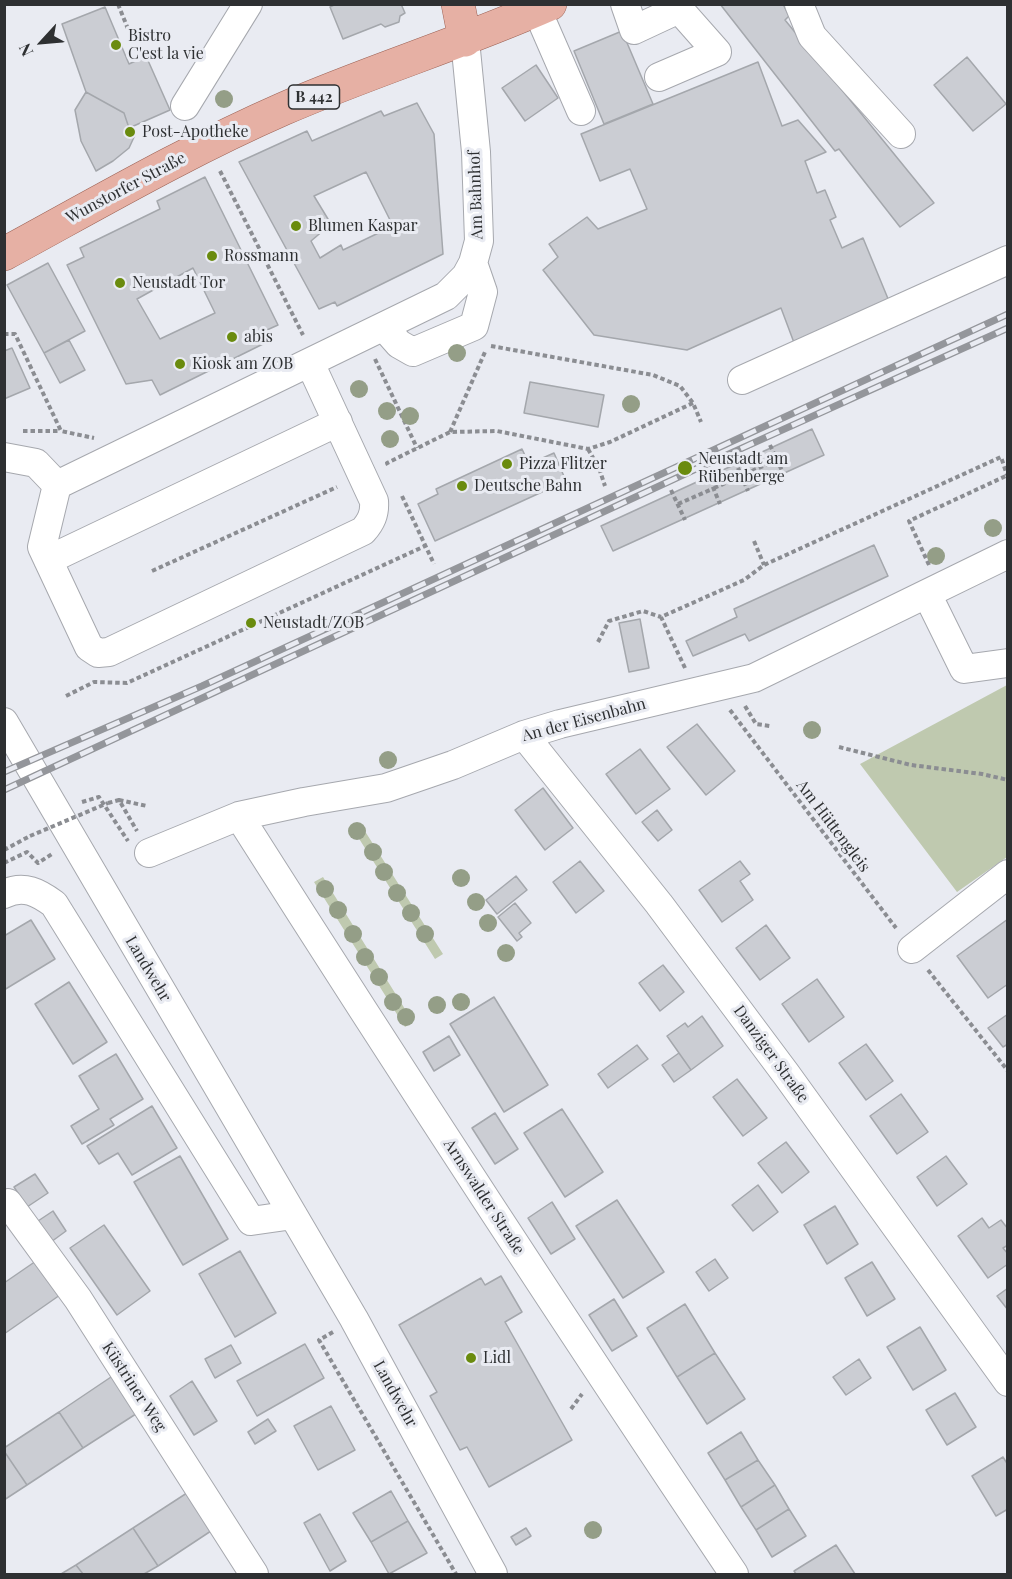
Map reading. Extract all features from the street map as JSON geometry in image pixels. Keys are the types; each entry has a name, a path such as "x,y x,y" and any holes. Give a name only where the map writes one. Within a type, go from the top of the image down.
{"main road":[{"path":"458,4 465,40"},
{"name":"Wunstorfer Straße","path":"4,254 207,146 283,109 465,40 543,7"}],"street":[{"path":"185,106 248,4"},
{"path":"800,4 812,36 901,134"},
{"path":"543,7 581,111"},
{"path":"629,17 679,7 717,52 659,77"},
{"name":"Am Bahnhof","path":"57,485 446,296 462,281 472,263 479,241 478,193 465,40"},
{"path":"742,380 1008,260"},
{"path":"374,332 413,352 474,326 483,292 472,263"},
{"path":"4,457 36,463 57,485 42,547 89,647 98,653 109,652 363,531 371,521 374,501 361,476 313,362"},
{"path":"48,560 338,422"},
{"name":"An der Eisenbahn","path":"148,853 239,816 386,788 453,765 524,735 560,724 754,678 1008,554"},
{"path":"933,591 964,669 1008,663"},
{"name":"Landwehr","path":"4,722 354,1319 491,1574"},
{"name":"Danziger Straße","path":"524,735 659,904 786,1074 1008,1382"},
{"name":"Arnswalder Straße","path":"239,816 520,1252 734,1575"},
{"path":"912,949 1008,874"},
{"path":"7,893 36,890 54,904 251,1221 293,1215"},
{"name":"Küstriner Weg","path":"8,1203 78,1299 254,1575"}],"path":[{"path":"118,4 140,59"},
{"path":"207,146 313,362"},
{"path":"374,332 417,448"},
{"path":"4,334 15,334 61,431"},
{"path":"450,432 487,346 653,375 680,386 693,403 701,422"},
{"path":"152,571 361,476 450,432 497,431 588,449 610,442 693,403"},
{"path":"17,431 61,431 89,436 102,441 120,455"},
{"path":"770,445 784,475"},
{"path":"588,449 599,468 605,486"},
{"path":"598,642 609,621 643,611 661,617 744,580 764,565 1000,457 1007,475 909,521 933,591"},
{"path":"678,504 777,460"},
{"path":"735,461 748,491"},
{"path":"387,463 392,474"},
{"path":"707,473 720,504"},
{"path":"671,490 685,520"},
{"path":"401,494 434,564"},
{"path":"754,541 764,565"},
{"path":"66,696 94,682 127,683 425,546"},
{"path":"661,617 689,677 714,686"},
{"name":"Am Hüttengleis","path":"714,686 744,730 1008,1071"},
{"path":"839,747 911,765 982,774 1008,780"},
{"path":"56,811 99,797 138,857 148,853 119,800"},
{"path":"4,850 30,836 108,803 119,800 147,806"},
{"path":"4,863 27,852 38,863 73,841"},
{"path":"354,1319 319,1340 456,1575"}],"green space":[{"path":"1007,685 1007,857 957,892 860,764"},
{"path":"361,825 443,954 435,959 351,826"},
{"path":"323,877 413,1022 405,1027 314,882"}],"building":[{"path":"336,4 401,4 405,13 400,16 399,22 385,27 381,24 343,39 330,7"},
{"path":"720,4 783,4 789,16 785,20 934,203 900,227 839,149 835,151"},
{"path":"105,7 129,64 146,56 170,110 129,128 124,113 86,92 62,24"},
{"path":"622,31 653,104 604,124 574,51"},
{"path":"967,57 1006,104 973,131 934,85"},
{"path":"758,62 782,126 798,120 826,152 805,161 817,193 825,190 836,217 830,220 842,248 863,238 891,306 796,348 781,308 687,350 594,335 543,270 558,257 549,244 587,217 598,229 647,209 630,169 600,181 581,134"},
{"path":"536,65 558,98 525,121 502,88"},
{"path":"86,92 124,113 129,128 135,135 129,148 96,171 81,141 75,110"},
{"path":"417,103 434,134 443,254 337,306 335,302 319,309 239,162 307,131 312,141 381,111 384,116","holes":["366,172 393,226 343,250 341,245 320,258 311,241 331,224 314,196"]},
{"name":"Neustadt Tor","path":"205,177 278,325 258,334 263,344 160,395 152,380 126,384 67,265 84,257 80,248 160,209 157,201","holes":["193,268 215,313 160,339 137,299"]},
{"path":"48,263 85,331 44,353 7,285"},
{"path":"69,340 85,370 60,383 44,353"},
{"path":"12,348 30,388 4,399 4,351"},
{"path":"530,382 604,395 598,427 524,413"},
{"path":"812,429 824,455 613,551 601,526"},
{"path":"522,449 529,464 554,453 566,481 435,541 418,504 438,494 436,489"},
{"path":"874,545 888,576 749,641 745,634 693,656 686,641 737,617 734,609"},
{"path":"640,619 649,668 629,672 619,623"},
{"path":"697,724 735,771 706,795 667,747"},
{"path":"640,749 670,789 636,814 606,774"},
{"path":"543,788 573,828 545,850 515,810"},
{"path":"657,810 672,830 658,841 642,822"},
{"path":"580,861 604,891 576,913 553,882"},
{"path":"740,861 750,874 740,881 753,900 722,922 699,890"},
{"path":"516,876 527,890 497,914 486,900"},
{"path":"515,903 531,923 519,933 522,937 517,941 498,917"},
{"path":"1008,919 1008,984 988,998 957,956"},
{"path":"31,920 55,959 4,990 4,936"},
{"path":"766,925 790,958 760,980 736,948"},
{"path":"663,965 684,992 660,1011 639,983"},
{"path":"817,979 844,1017 809,1042 782,1004"},
{"path":"69,982 107,1042 73,1064 35,1004"},
{"path":"494,997 548,1085 504,1112 450,1024"},
{"path":"1008,1014 1008,1044 1003,1047 988,1028"},
{"path":"702,1016 723,1046 691,1070 667,1036 685,1023 688,1027"},
{"path":"449,1036 460,1055 434,1071 423,1052"},
{"path":"866,1044 893,1081 866,1100 839,1063"},
{"path":"637,1045 648,1059 608,1088 598,1074"},
{"path":"679,1053 691,1070 674,1082 662,1065"},
{"path":"116,1054 143,1099 110,1119 114,1125 82,1144 71,1126 99,1109 79,1076"},
{"path":"737,1079 767,1118 743,1136 713,1097"},
{"path":"901,1094 928,1132 897,1154 870,1116"},
{"path":"152,1106 177,1148 132,1175 118,1153 99,1164 87,1146"},
{"path":"562,1109 603,1172 565,1197 524,1133"},
{"path":"495,1113 518,1149 495,1164 472,1128"},
{"path":"786,1142 809,1172 782,1193 758,1163"},
{"path":"180,1156 228,1239 183,1265 134,1182"},
{"path":"946,1156 967,1184 937,1206 917,1177"},
{"path":"35,1174 48,1193 27,1207 14,1187"},
{"path":"758,1185 778,1212 753,1231 732,1205"},
{"path":"617,1200 664,1272 623,1298 576,1226"},
{"path":"552,1202 575,1239 551,1254 528,1218"},
{"path":"835,1206 858,1244 827,1264 804,1225"},
{"path":"53,1211 66,1231 51,1242 38,1221"},
{"path":"982,1218 989,1228 1001,1220 1008,1229 1008,1245 1003,1248 1008,1254 1008,1264 988,1278 958,1236"},
{"path":"104,1225 150,1291 117,1315 70,1248"},
{"path":"240,1251 276,1313 235,1337 199,1274"},
{"path":"715,1259 728,1278 709,1291 696,1272"},
{"path":"36,1261 60,1295 4,1334 4,1283"},
{"path":"872,1262 895,1299 867,1316 845,1278"},
{"name":"Lidl","path":"501,1276 522,1312 505,1322 572,1440 489,1487 467,1447 460,1450 430,1396 437,1392 399,1325 481,1278 485,1285"},
{"path":"1008,1288 1008,1310 997,1296"},
{"path":"614,1299 637,1336 612,1351 589,1315"},
{"path":"685,1304 715,1353 677,1377 647,1328"},
{"path":"920,1327 946,1370 913,1390 887,1347"},
{"path":"305,1344 324,1378 257,1416 237,1381"},
{"path":"231,1345 241,1363 215,1378 205,1359"},
{"path":"715,1353 745,1399 707,1424 677,1377"},
{"path":"859,1359 871,1378 846,1395 833,1377"},
{"path":"114,1375 139,1412 83,1448 59,1412"},
{"path":"192,1381 217,1421 194,1435 170,1396"},
{"path":"955,1393 976,1427 947,1445 926,1410"},
{"path":"331,1406 355,1450 318,1470 294,1426"},
{"path":"59,1412 83,1448 27,1485 4,1448"},
{"path":"268,1419 276,1431 255,1444 248,1432"},
{"path":"741,1432 758,1460 725,1480 708,1453"},
{"path":"4,1451 27,1485 4,1500"},
{"path":"1003,1457 1008,1465 1008,1509 996,1516 972,1476"},
{"path":"758,1460 775,1485 741,1507 725,1480"},
{"path":"775,1485 789,1509 756,1530 741,1507"},
{"path":"190,1491 214,1529 158,1566 133,1528"},
{"path":"391,1491 408,1521 371,1542 353,1513"},
{"path":"789,1509 806,1536 772,1557 756,1530"},
{"path":"320,1514 346,1561 330,1571 304,1523"},
{"path":"408,1521 427,1553 389,1574 371,1542"},
{"path":"133,1528 158,1566 144,1574 83,1574 76,1565"},
{"path":"526,1528 531,1536 516,1545 511,1537"},
{"path":"836,1545 855,1574 796,1574 794,1571"},
{"path":"76,1565 83,1574 61,1574"}],"railway":[{"path":"4,772 202,686 1008,314"},
{"path":"4,790 698,468 1008,328"}],"place":[{"name":"Bistro C'est la vie","path":"116,45"},
{"name":"Post-Apotheke","path":"130,132"},
{"name":"Blumen Kaspar","path":"296,226"},
{"name":"Rossmann","path":"212,256"},
{"name":"Neustadt Tor","path":"120,283"},
{"name":"abis","path":"232,337"},
{"name":"Kiosk am ZOB","path":"180,364"},
{"name":"Pizza Flitzer","path":"507,464"},
{"name":"Neustadt am Rübenberge","path":"685,468"},
{"name":"Deutsche Bahn","path":"462,486"},
{"name":"Neustadt/ZOB","path":"251,623"},
{"name":"Lidl","path":"471,1358"}]}
